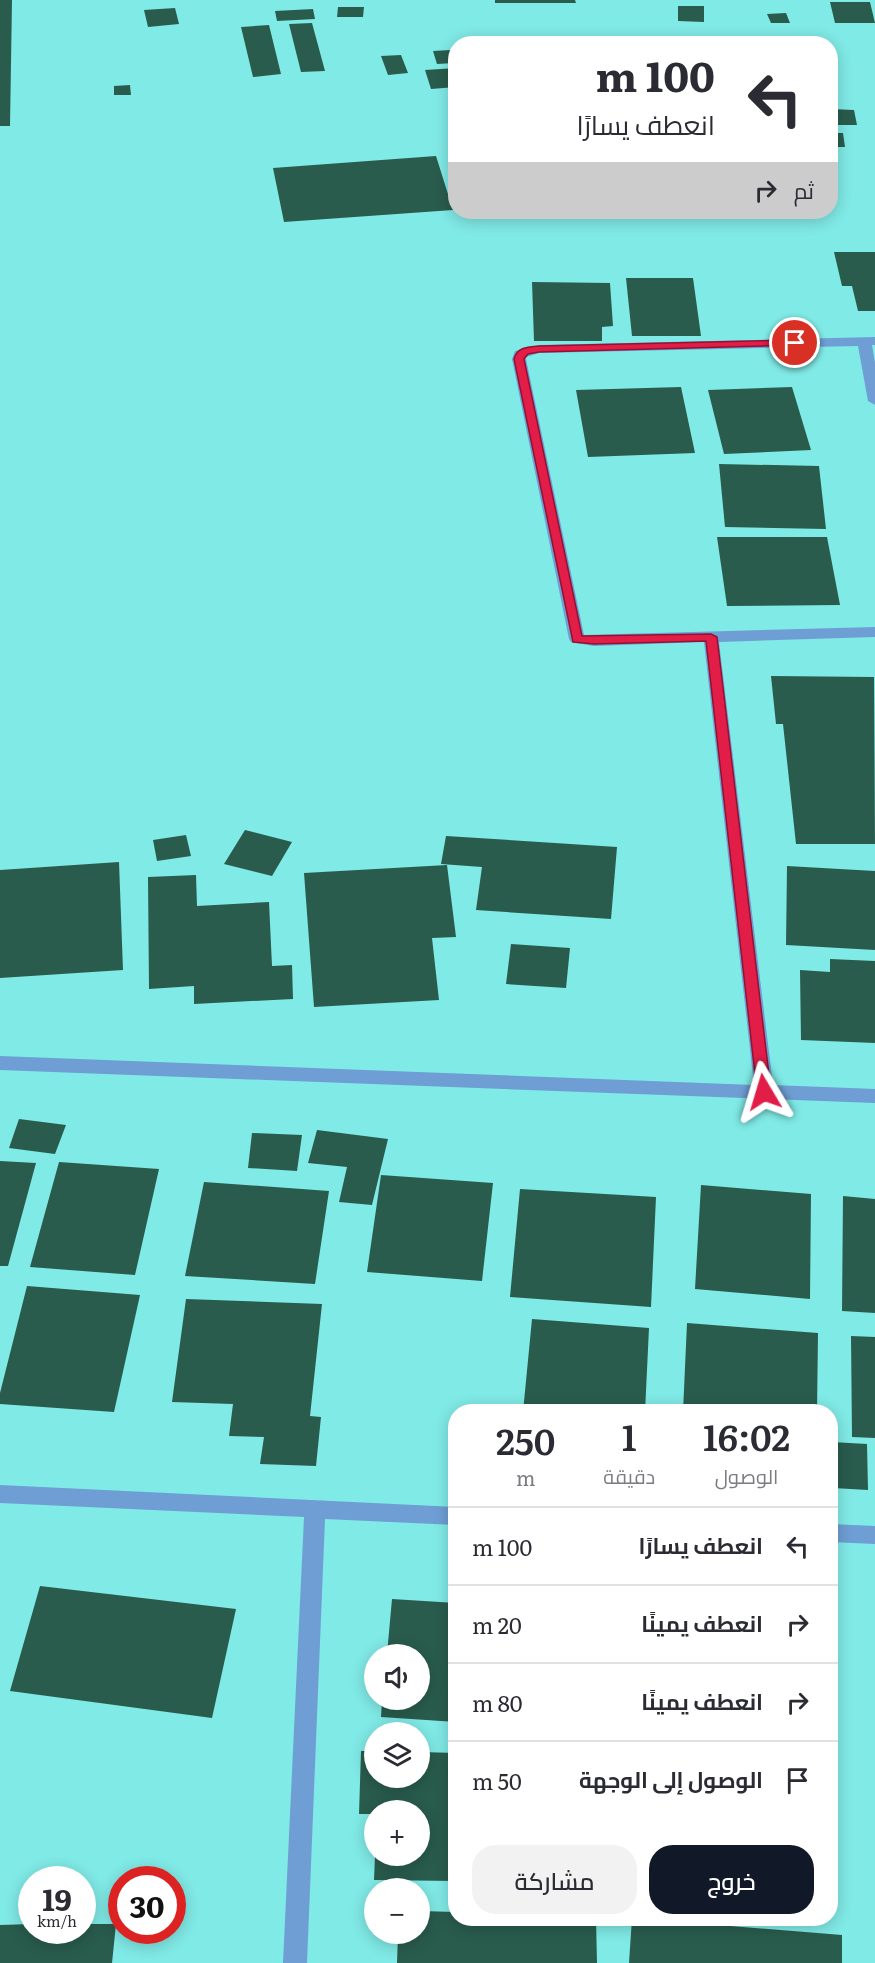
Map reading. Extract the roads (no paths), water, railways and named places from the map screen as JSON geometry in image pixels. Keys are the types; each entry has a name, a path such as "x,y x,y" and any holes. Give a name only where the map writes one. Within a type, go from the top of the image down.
{"street":[{"path":"875,401 870,341 539,349 520,354 521,370 577,639 594,641 875,632"},
{"path":"711,637 764,1092"},
{"path":"0,1063 875,1096"},
{"path":"0,1494 448,1515"},
{"path":"296,1963 315,1509"},
{"path":"838,1533 875,1535"}]}
